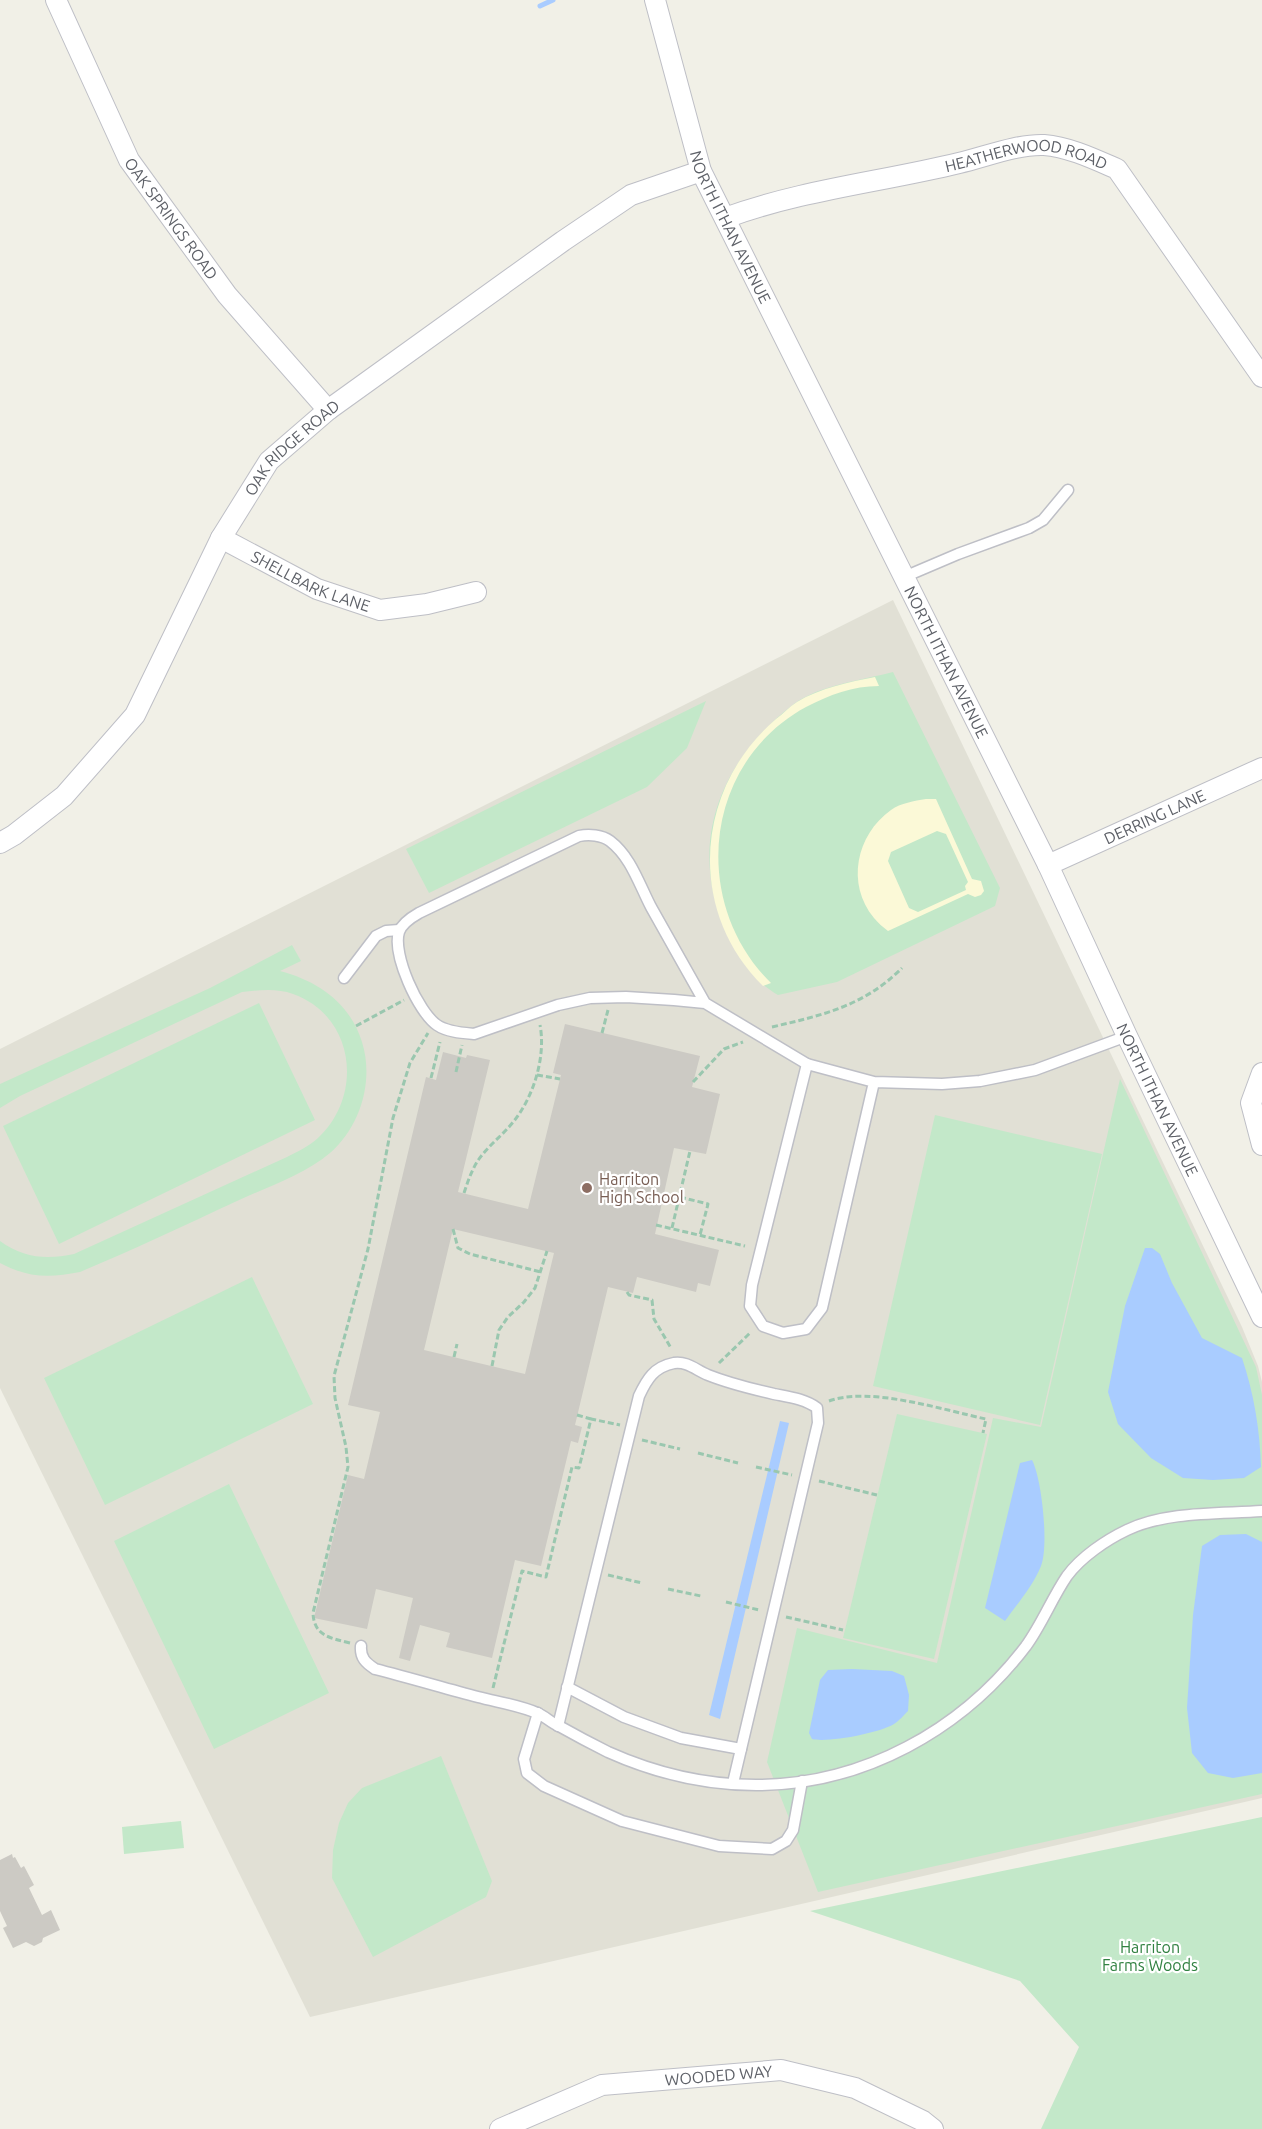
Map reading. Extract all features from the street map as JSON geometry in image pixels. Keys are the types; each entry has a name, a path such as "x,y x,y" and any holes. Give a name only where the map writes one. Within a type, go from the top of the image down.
{"street":[{"name":"OAK SPRINGS ROAD","path":"56,0 129,160 227,295 328,410"},
{"name":"NORTH ITHAN AVENUE","path":"655,0 701,171 1048,865 1262,1317"},
{"name":"HEATHERWOOD ROAD","path":"725,218 758,206 838,186 958,163 1007,150 1043,145 1081,153 1117,169 1262,377"},
{"name":"OAK RIDGE ROAD","path":"0,843 14,835 64,796 135,715 221,538 269,461 328,410 563,241 631,195 701,171"},
{"name":"SHELLBARK LANE","path":"221,538 317,589 380,610 427,604 476,592"},
{"name":"DERRING LANE","path":"1048,865 1262,768"},
{"path":"1262,1073 1251,1103 1262,1145"},
{"name":"WOODED WAY","path":"500,2129 602,2085 781,2070 855,2088 923,2121 933,2129"}],"lane":[{"path":"904,577 1029,528 1043,520 1068,490"},
{"path":"705,1004 627,858 608,839 589,834 579,836 419,913 407,920 399,930 399,958 416,997 438,1026 462,1033 474,1034 558,1005 590,998 626,997 705,1004 807,1064 874,1083 942,1084 980,1081 1035,1070 1127,1036"},
{"path":"344,978 376,936 386,931 399,930"},
{"path":"807,1064 752,1285 750,1306 763,1326 783,1334 806,1329 822,1308 874,1083"},
{"path":"558,1726 639,1396 646,1380 658,1368 676,1363 692,1366 707,1375 809,1402 818,1408 818,1423 733,1783"},
{"path":"361,1646 360,1651 364,1661 375,1669 538,1713 606,1751 643,1766 680,1776 733,1783 757,1785 802,1781 840,1774 884,1759 927,1737 967,1709 1027,1644 1069,1574 1098,1547 1128,1529 1160,1518 1262,1510"},
{"path":"567,1687 624,1717 681,1738 741,1749"},
{"path":"538,1713 524,1759 527,1773 544,1786 622,1821 643,1827 719,1846 772,1850 786,1841 793,1830 802,1781"}],"path":[{"path":"771,1028 830,1012 861,1000 890,981 902,968"},
{"path":"356,1026 406,1000"},
{"path":"602,1033 608,1008"},
{"path":"464,1193 471,1173 480,1159 514,1121 528,1098 537,1075 543,1040 539,1023"},
{"path":"361,1646 331,1638 319,1632 313,1623 313,1613 348,1467 335,1398 334,1376 368,1249 393,1118 410,1063 429,1032"},
{"path":"431,1078 440,1039"},
{"path":"693,1082 724,1049 743,1042"},
{"path":"456,1072 463,1044"},
{"path":"537,1075 560,1079"},
{"path":"672,1228 690,1151"},
{"path":"680,1197 708,1204 700,1235"},
{"path":"656,1226 745,1246"},
{"path":"453,1229 458,1248 470,1254 540,1272"},
{"path":"492,1366 499,1330 535,1288 547,1251"},
{"path":"627,1292 629,1295 652,1300 654,1319 671,1348"},
{"path":"719,1363 750,1333"},
{"path":"454,1357 457,1344"},
{"path":"827,1402 842,1396 878,1396 986,1419 983,1433"},
{"path":"577,1415 620,1425"},
{"path":"493,1688 522,1571 546,1577 572,1467 579,1468 591,1419"},
{"path":"640,1440 680,1449"},
{"path":"698,1453 738,1463"},
{"path":"756,1467 794,1476"},
{"path":"814,1480 877,1495"},
{"path":"608,1575 642,1583"},
{"path":"668,1589 701,1596"},
{"path":"726,1602 759,1610"},
{"path":"784,1616 843,1630"}],"shaded area":[{"name":"Harriton High School","path":"893,600 1242,1327 1258,1366 1262,1382 1262,1798 310,2017 0,1388 0,1049"}],"green space":[{"path":"893,672 1000,888 995,906 837,982 778,995 754,976 742,960 727,933 715,900 710,868 711,837 717,806 729,778 747,751 768,726 794,704 816,692"},
{"path":"706,701 687,748 647,787 429,893 406,849"},
{"path":"292,945 301,961 280,971 307,981 331,996 349,1016 362,1042 366,1072 362,1102 350,1130 341,1142 320,1161 297,1174 80,1272 58,1275 29,1274 0,1263 0,1241 17,1251 36,1256 54,1257 74,1254 287,1157 318,1138 333,1120 342,1100 347,1079 346,1058 340,1038 330,1020 314,1005 293,994 274,990 242,992 20,1096 0,1108 0,1084 210,988"},
{"path":"259,1003 315,1120 59,1244 3,1126"},
{"path":"1120,1079 1256,1367 1262,1395 1262,1794 818,1892 767,1762 797,1628 937,1663 993,1418 1041,1427"},
{"path":"935,1115 1102,1154 1040,1425 873,1386"},
{"path":"252,1277 313,1404 105,1505 44,1378"},
{"path":"897,1414 987,1434 934,1659 843,1638"},
{"path":"229,1484 329,1693 214,1749 114,1541"},
{"path":"441,1756 492,1881 486,1897 373,1957 332,1878 333,1850 339,1823 348,1803 362,1788"},
{"name":"Harriton Farms Woods","path":"1262,1817 1262,2129 1041,2129 1079,2047 1020,1981 810,1911"},
{"path":"181,1821 184,1848 124,1854 122,1827"}],"sand":[{"path":"875,677 879,686 851,689 823,699 806,707 772,732 746,762 728,798 720,836 719,875 728,914 745,950 771,983 763,986 738,956 721,922 712,886 710,850 716,814 729,779 749,747 776,719 797,702 815,693 845,683"},
{"path":"926,799 936,799 972,879 981,881 984,891 975,897 968,894 888,931 865,905 860,890 858,875 863,846 879,820 891,810","holes":["937,831 946,834 968,882 965,886 966,890 918,912 909,908 888,861 891,852"]}],"water":[{"path":"1145,1248 1152,1248 1160,1254 1172,1283 1202,1338 1242,1358 1256,1412 1261,1467 1244,1478 1213,1480 1183,1478 1151,1458 1118,1424 1108,1392 1125,1306"},
{"path":"780,1421 789,1423 720,1719 709,1715"},
{"path":"1032,1460 1039,1482 1043,1513 1043,1556 1034,1581 1005,1621 985,1608 1020,1463"},
{"path":"1246,1534 1262,1542 1262,1773 1233,1778 1208,1773 1192,1753 1187,1708 1193,1615 1202,1546 1220,1535"},
{"path":"828,1670 892,1671 904,1676 909,1695 908,1711 894,1724 877,1731 841,1738 812,1739 809,1733 820,1680"}],"building":[{"path":"565,1024 700,1056 692,1087 720,1094 706,1154 674,1148 655,1234 719,1250 710,1286 698,1283 696,1292 637,1277 633,1293 608,1287 575,1425 582,1427 578,1443 571,1441 541,1566 515,1560 492,1658 446,1647 450,1633 420,1625 410,1661 399,1658 413,1598 376,1589 367,1629 314,1618 348,1475 364,1479 380,1412 348,1405 426,1077 436,1080 443,1052 466,1058 467,1055 490,1060 458,1192 528,1209 561,1075 553,1073","holes":["453,1229 554,1253 525,1374 424,1350"]},
{"path":"12,1854 21,1868 24,1866 34,1885 29,1888 42,1915 51,1910 60,1930 43,1938 42,1942 34,1946 26,1942 13,1948 3,1928 7,1926 0,1911 0,1860"}],"waterway":[{"path":"540,6 553,0"}],"place":[{"name":"Harriton High School","path":"587,1188"}]}
